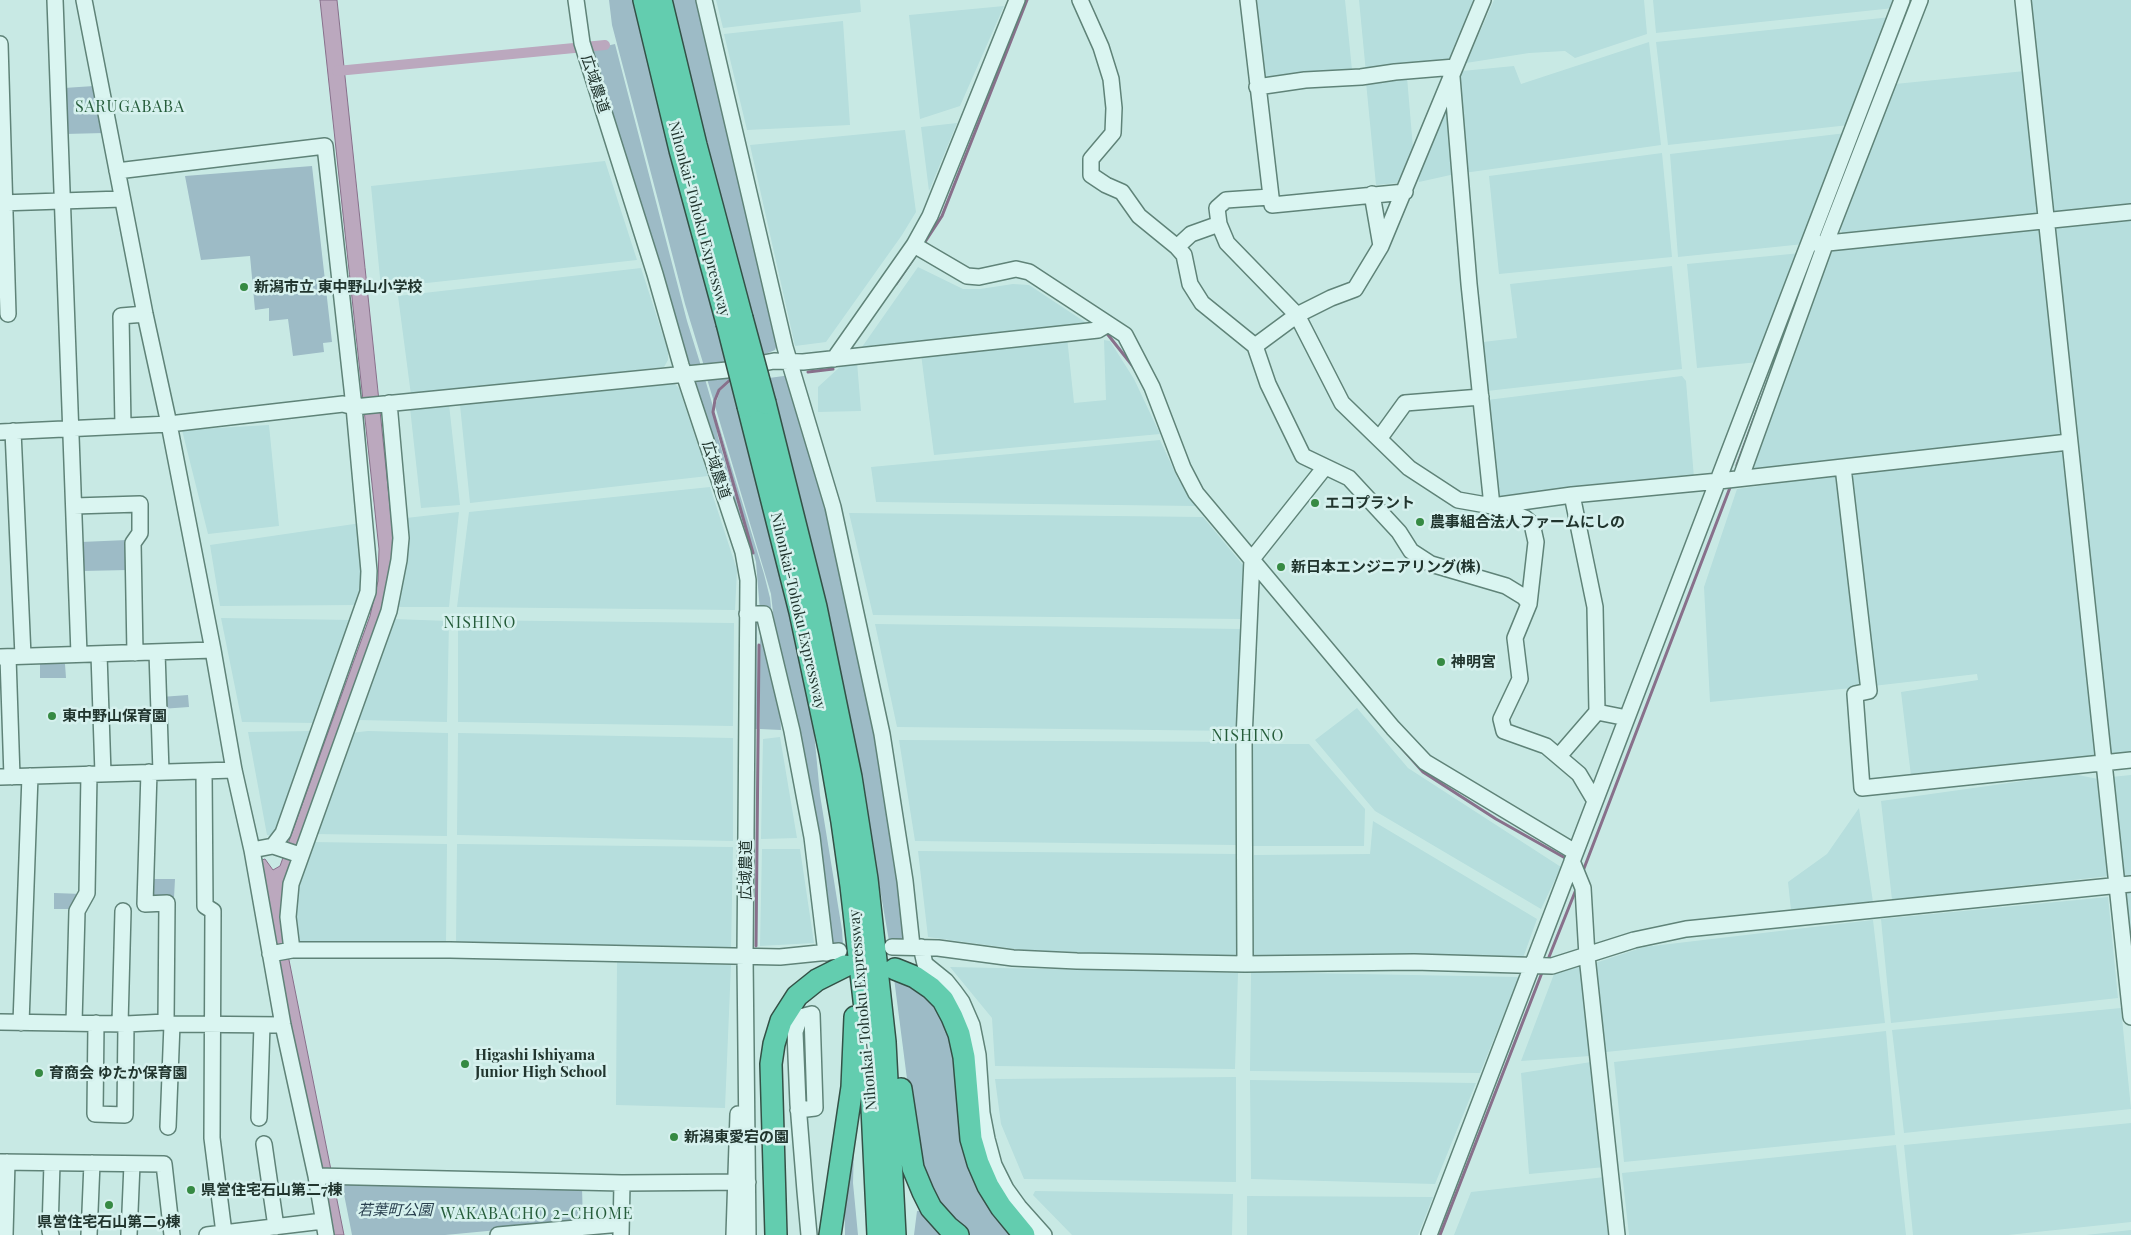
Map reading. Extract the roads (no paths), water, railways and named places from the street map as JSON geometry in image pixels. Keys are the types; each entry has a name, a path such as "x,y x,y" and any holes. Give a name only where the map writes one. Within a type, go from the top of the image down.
{"highway":[{"name":"Nihonkai-Tohoku Expressway","path":"644,0 680,150 734,321 757,404 792,504 833,686 851,777 867,879 885,1042 895,1235"},
{"name":"Nihonkai-Tohoku Expressway","path":"661,0 696,145 734,321"},
{"name":"Nihonkai-Tohoku Expressway","path":"757,404 830,754 851,886 869,1044 878,1235"},
{"path":"830,754 835,822 855,1013 852,1087 830,1235"},
{"path":"867,879 914,1168 931,1208 958,1235"},
{"path":"776,1235 771,1064 774,1044 782,1021 798,996 817,980 836,957"},
{"path":"895,969 915,977 931,988 943,1000 952,1017 959,1034 964,1057 970,1130 978,1163 988,1186 1024,1235"}],"street":[{"path":"55,0 79,654"},
{"path":"84,0 145,314 169,424 213,650 234,770 252,850 281,952 283,1025 316,1176 325,1228 207,1235"},
{"name":"広域農道","path":"576,0 582,43 655,274 684,374 743,552 748,580 742,1182 748,1235"},
{"path":"704,0 783,337 833,507 882,734 917,946 922,961 954,991 962,1002 972,1025 978,1055 984,1122 994,1165 1006,1189 1044,1235"},
{"path":"834,359 914,245 930,216 1017,0"},
{"path":"1080,0 1101,47 1111,79 1114,108 1114,133 1090,159 1091,175 1106,185 1122,192 1139,216 1177,246 1184,255 1190,284 1202,303 1255,346 1268,384 1304,456 1325,468 1349,478 1399,532 1411,551 1431,564 1506,586 1524,597 1530,604"},
{"path":"1248,0 1272,205 1405,192"},
{"path":"1255,346 1298,315 1331,298 1355,289 1381,246 1405,192 1483,0"},
{"path":"2023,0 2104,763 2124,884 2131,1017"},
{"path":"1429,1235 1719,481 1899,6 1918,6 1826,242 1740,477"},
{"path":"0,44 2,203 8,314"},
{"path":"1257,87 1305,80 1361,77 1395,72 1453,72"},
{"path":"1453,72 1492,506"},
{"path":"117,171 325,146 332,183 357,407 370,571 368,592 324,727 283,833 288,851 289,896 288,926 281,952"},
{"path":"1372,194 1381,246"},
{"path":"1270,197 1226,200 1217,208 1219,224 1227,243 1298,315 1342,403 1409,468 1458,500 1492,506 1525,518 1532,524 1536,542 1530,604 1514,638 1520,678 1501,719 1504,731 1546,746 1558,756 1578,774 1595,801"},
{"path":"2,203 122,199"},
{"path":"1807,247 1826,242 2131,212"},
{"path":"1177,246 1191,234 1219,224"},
{"path":"914,245 967,276 979,277 1016,269 1028,272 1125,335 1152,387 1196,493 1393,728 1425,762 1574,856 1583,888 1587,956 1617,1235"},
{"path":"123,426 120,316 145,314"},
{"path":"234,770 6,777 10,657 7,432 169,424 342,404 357,407 727,370 774,361 790,360 803,362 1098,330 1108,324"},
{"path":"1379,438 1405,403 1481,397"},
{"path":"288,851 346,727 389,611 399,560 401,538 387,404"},
{"path":"1492,506 1572,495 1719,481 1740,477 2069,442"},
{"path":"1843,467 1869,691 1856,694 1862,788 2131,760"},
{"path":"1245,964 1244,739 1252,559 1283,523 1325,468"},
{"path":"1558,756 1597,712 1595,607 1572,495"},
{"path":"74,506 140,504 140,533 133,543 135,653"},
{"path":"369,611 387,611"},
{"path":"281,952 450,950 745,957 836,957 792,731 764,614 747,614"},
{"path":"10,657 213,650"},
{"path":"157,652 155,772 145,904 167,903 168,1127"},
{"path":"74,1023 77,911 87,893 96,774 99,654"},
{"path":"1597,712 1627,718"},
{"path":"324,727 346,727"},
{"path":"204,771 205,906 212,911 212,1138 224,1233"},
{"path":"21,1023 30,776"},
{"path":"252,850 288,851"},
{"path":"892,947 917,946 1045,960 1245,964 1414,962 1531,967 1552,966 1641,938 1686,929 2124,884"},
{"path":"96,1024 95,1114 125,1115 123,911"},
{"path":"798,1110 815,1108 812,1014 800,1017 795,1032 798,1110 809,1235"},
{"path":"0,1022 283,1025"},
{"path":"259,1118 262,1025"},
{"path":"264,1144 267,1230"},
{"path":"6,1235 3,1162 164,1164 172,1235"},
{"path":"51,1235 52,1163"},
{"path":"89,1235 92,1163"},
{"path":"129,1235 132,1164"},
{"path":"316,1176 622,1183 742,1182"},
{"name":"広域農道","path":"734,1235 742,1182"},
{"path":"498,1235 621,1230 622,1183"}],"waterway":[{"path":"923,245 942,216 1027,0"},
{"path":"337,71 605,45"},
{"path":"896,284 918,252"},
{"path":"1105,331 1135,369"},
{"path":"1737,465 1785,335"},
{"path":"808,372 833,369"},
{"path":"730,380 719,390 713,412 753,553"},
{"path":"1583,871 1731,485"},
{"path":"756,946 759,645"},
{"path":"1399,745 1423,772 1496,819 1567,859"},
{"path":"1547,962 1577,887"},
{"path":"1440,1235 1543,970"}],"place":[{"name":"新潟市立 東中野山小学校","path":"244,287"},
{"name":"エコプラント","path":"1315,503"},
{"name":"農事組合法人ファームにしの","path":"1420,522"},
{"name":"新日本エンジニアリング(株)","path":"1281,567"},
{"name":"神明宮","path":"1441,662"},
{"name":"東中野山保育園","path":"52,716"},
{"name":"Higashi Ishiyama Junior High School","path":"465,1064"},
{"name":"育商会 ゆたか保育園","path":"39,1073"},
{"name":"新潟東愛宕の園","path":"674,1137"},
{"name":"県営住宅石山第二7棟","path":"191,1190"},
{"name":"県営住宅石山第二9棟","path":"109,1205"}],"district":[{"name":"SARUGABABA","path":"130,107"},
{"name":"NISHINO","path":"480,623"},
{"name":"NISHINO","path":"1248,736"},
{"name":"WAKABACHO 2-CHOME","path":"537,1214"}],"park label":[{"name":"若葉町公園","path":"395,1210"}]}
